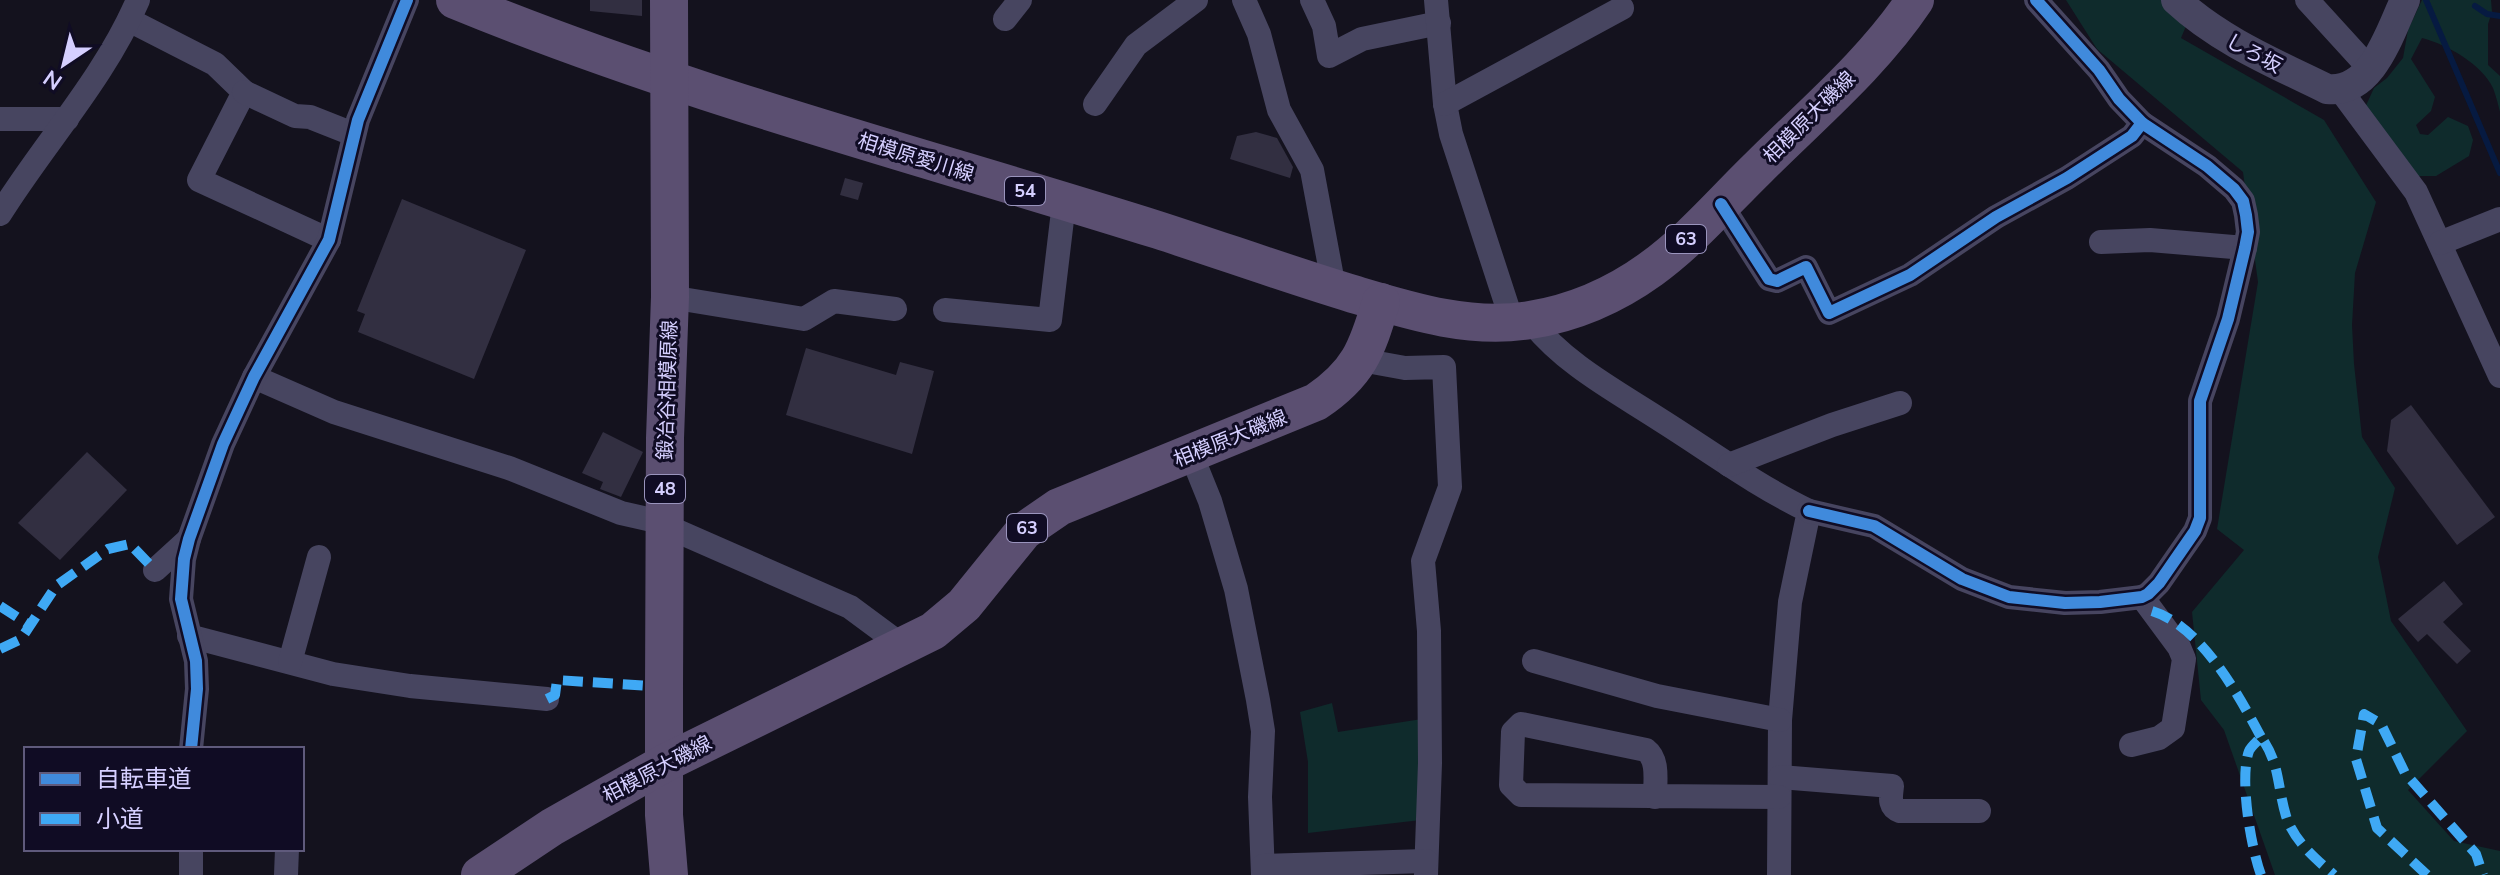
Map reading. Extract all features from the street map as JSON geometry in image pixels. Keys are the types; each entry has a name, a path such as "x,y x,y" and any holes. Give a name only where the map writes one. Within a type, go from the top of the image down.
{"main road":[{"name":"相模原愛川線","path":"455,0 587,52 669,80 1159,230 1381,302"},
{"name":"鍛冶谷相模原線","path":"669,0 670,297 665,438 664,815 669,875"},
{"name":"相模原大磯線","path":"480,875 552,827 665,763 933,631 958,611 1024,531 1059,507 1316,402 1343,382 1361,360 1381,302 1454,320 1521,321 1588,304 1629,283 1662,261 1876,51 1915,0"}],"street":[{"path":"191,747 197,689 196,661 181,599 189,539 223,444 254,377 329,240 353,134 407,0"},
{"path":"1005,19 1020,0"},
{"path":"1095,104 1136,45 1196,0"},
{"path":"1244,0 1259,34 1279,110 1312,170 1334,288"},
{"path":"1312,0 1324,26 1329,56 1362,39 1438,11 1445,104 1456,154 1521,321 1563,355 1768,491 1809,511 1874,526 1962,579 2009,597 2065,603 2142,597 2159,583 2195,531 2200,518 2200,401 2228,319 2248,232 2246,215 2243,201 2234,189 2207,166 2142,123 2036,0"},
{"name":"しろ坂","path":"2176,0 2196,19 2234,43 2327,89 2341,91"},
{"path":"2307,0 2370,69"},
{"path":"2405,0 2370,69 2357,82 2341,91 2416,192 2500,376"},
{"path":"1445,104 1622,8"},
{"path":"0,214 49,141 92,85 134,10 215,64 244,92 295,116 310,117 353,134"},
{"path":"244,92 199,180 329,240"},
{"path":"0,119 67,119"},
{"path":"1721,204 1769,279 1777,281 1806,267 1829,313 1910,275 1996,217 2067,178 2132,136 2142,123"},
{"path":"945,310 1050,320 1064,203"},
{"path":"2440,243 2500,219"},
{"path":"2101,242 2150,240 2245,248"},
{"path":"670,297 804,319 834,301 895,309"},
{"path":"1191,454 1210,501 1229,566 1258,700 1263,731 1260,797 1263,871 1426,868 1430,763 1429,631 1423,561 1450,487 1444,367 1405,368 1361,360"},
{"path":"254,377 334,412 509,468 621,513 665,526 850,607 904,647"},
{"path":"1729,465 1832,425 1900,403"},
{"path":"1779,875 1780,720 1790,602 1809,511"},
{"path":"155,570 189,539"},
{"path":"290,662 319,557"},
{"path":"2131,745 2171,733 2176,722 2184,659 2179,647 2142,597"},
{"path":"189,636 333,674 410,686 547,699"},
{"path":"1534,661 1657,696 1780,720"},
{"path":"1655,797 1655,763 1651,753 1646,750 1521,724 1513,732 1511,785 1521,795 1655,797 1779,787 1892,786 1891,801 1900,811 1979,811"},
{"path":"191,851 191,875"},
{"path":"286,875 287,851"}],"green space":[{"path":"2066,0 2197,0 2181,38 2324,120 2376,202 2355,273 2352,325 2362,437 2395,488 2378,557 2391,621 2467,731 2408,790 2454,841 2500,851 2500,875 2275,875 2224,730 2201,700 2192,612 2244,550 2217,529 2258,282 2243,172 2097,49"},
{"path":"2422,0 2491,0 2488,65 2500,76 2500,112 2493,88 2481,71 2452,50 2422,38 2411,59 2435,97 2431,111 2416,125 2420,134 2428,135 2448,117 2468,126 2473,140 2469,156 2436,176 2417,176 2363,112 2374,88 2403,58 2408,30"},
{"path":"1332,703 1338,732 1422,719 1421,820 1308,833 1308,762 1300,712"}],"building":[{"path":"590,0 642,0 642,16 590,11"},
{"path":"1256,132 1277,138 1293,167 1290,178 1230,159 1237,136"},
{"path":"845,178 863,183 858,200 840,195"},
{"path":"402,199 526,250 474,379 358,332 365,314 357,311"},
{"path":"806,348 896,375 900,362 934,371 912,454 786,415"},
{"path":"2411,405 2495,517 2457,545 2387,451 2391,420"},
{"path":"603,432 643,452 621,497 600,489 603,482 582,473"},
{"path":"87,452 127,490 60,560 18,523"},
{"path":"2444,581 2463,604 2443,622 2471,651 2457,664 2427,634 2418,642 2398,619"}],"waterway":[{"path":"2426,0 2500,173"},
{"path":"2475,6 2487,14 2500,16"}],"marked path":[{"path":"0,649 21,639 56,586 108,549 130,544 155,570"},
{"path":"0,606 31,626"},
{"path":"2152,611 2170,619 2202,646 2229,682 2261,737"},
{"path":"547,699 555,695 557,680 651,686"},
{"path":"2427,875 2377,828 2356,759 2364,714 2381,724 2405,773 2476,854 2483,875"},
{"path":"2261,875 2250,831 2245,778 2249,751 2261,737 2275,766 2286,816 2294,833 2334,875"}],"cycle path":[{"path":"191,747 197,689 196,661 181,599 189,539 223,444 254,377 329,240 358,120 407,0"},
{"path":"1721,204 1769,279 1777,281 1806,267 1829,313 1910,275 1996,217 2067,178 2132,136 2142,123 2036,0"},
{"path":"1809,511 1874,526 1962,579 2009,597 2065,603 2100,602 2142,597 2159,583 2195,531 2200,518 2200,401 2228,319 2248,232 2243,201 2234,189 2207,166 2142,123"}]}
